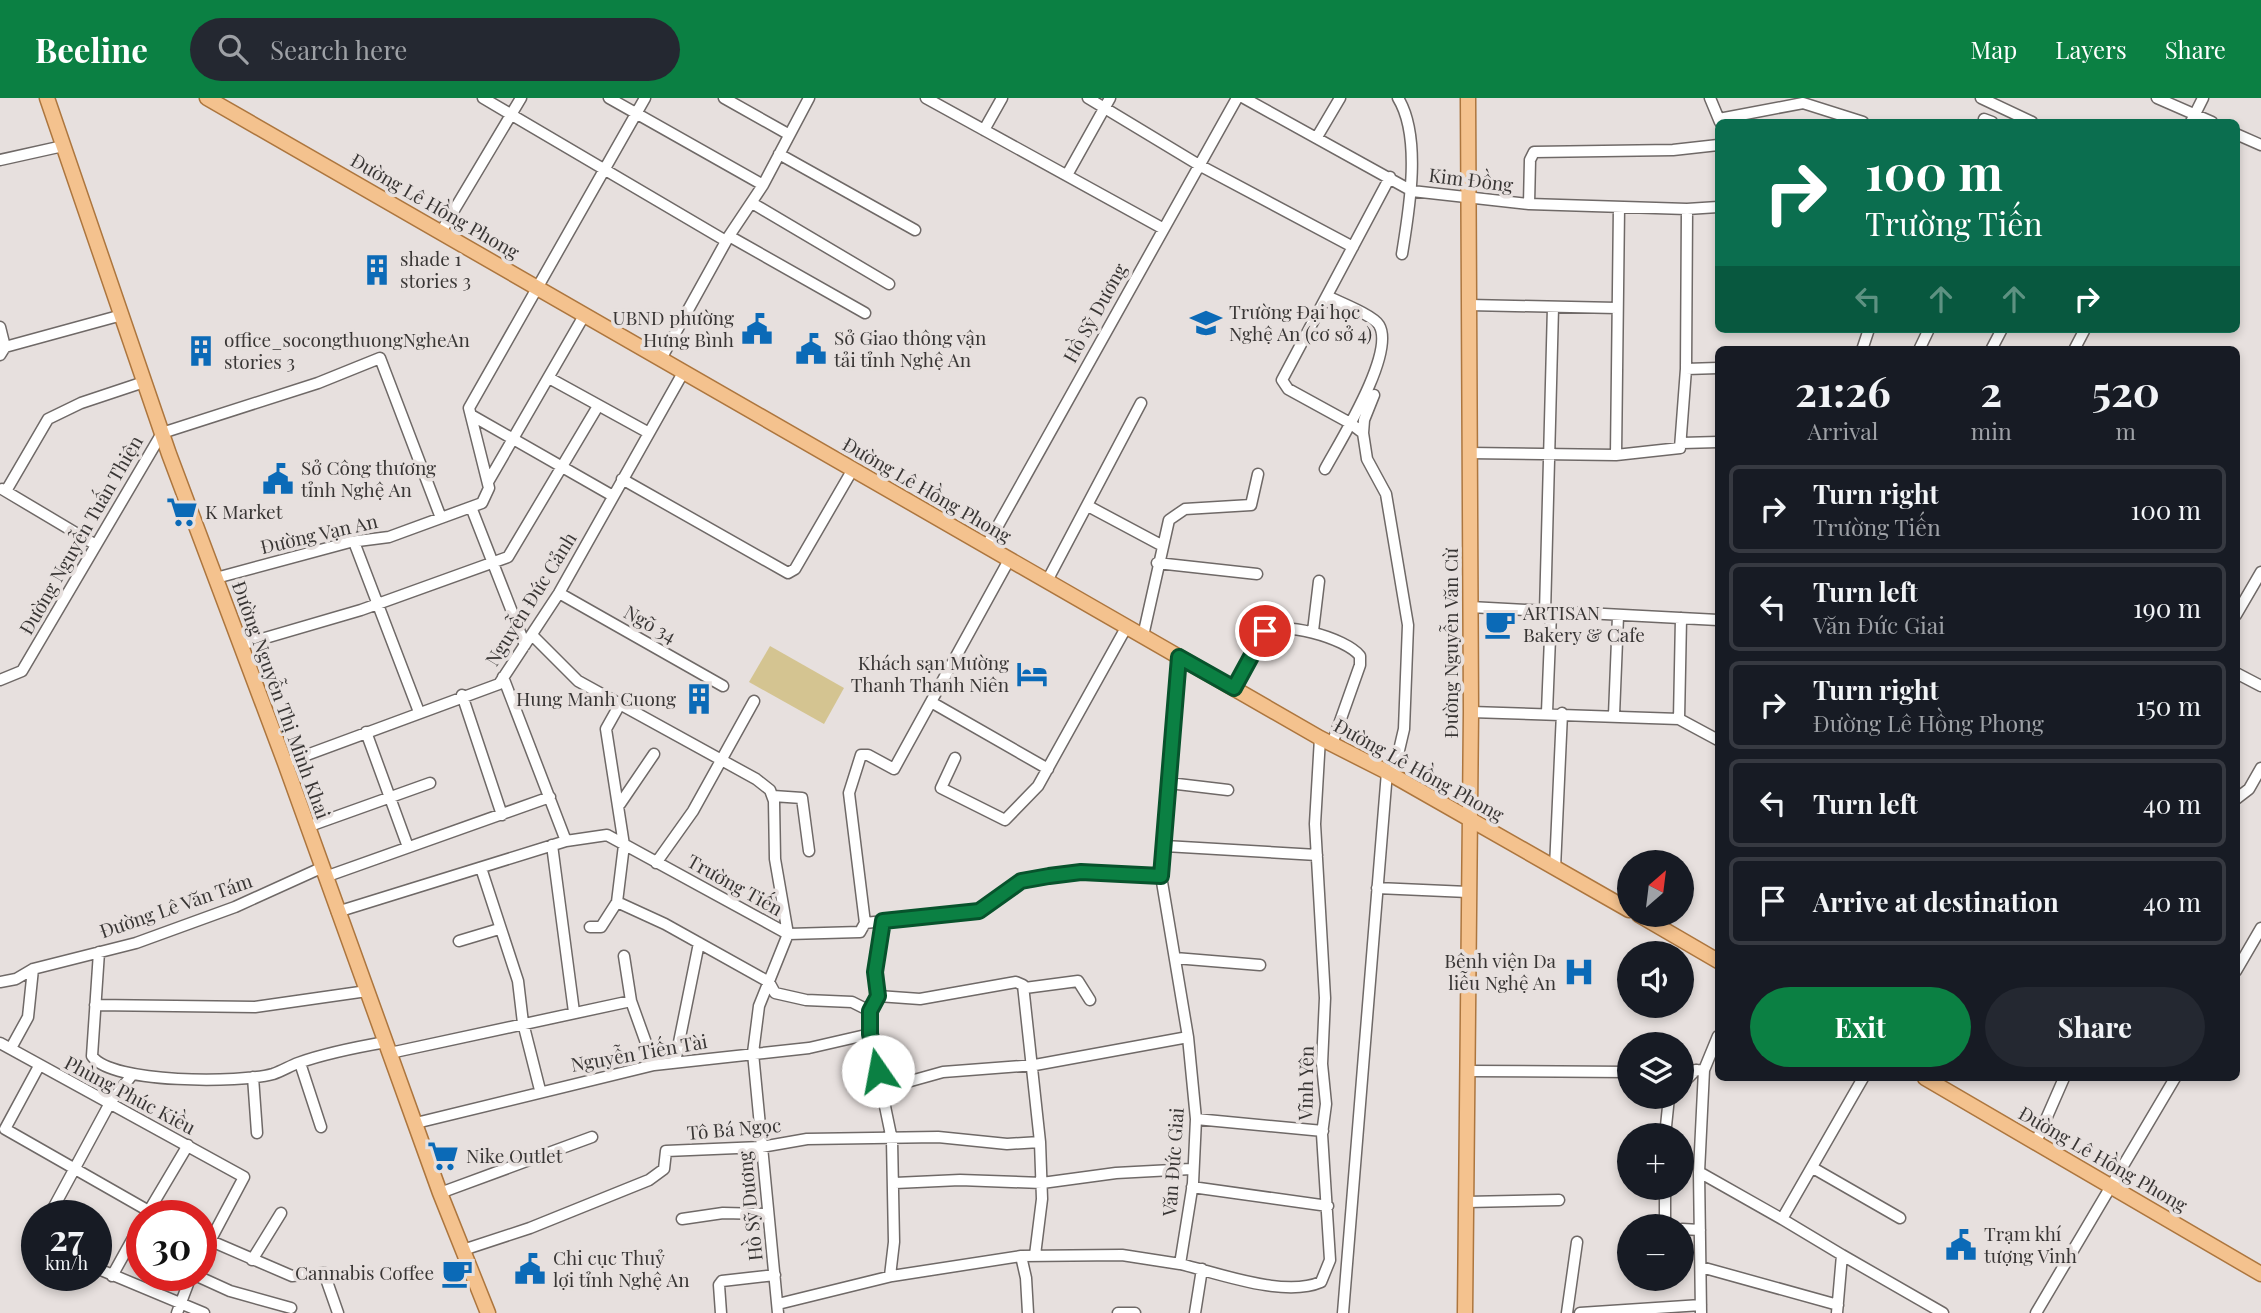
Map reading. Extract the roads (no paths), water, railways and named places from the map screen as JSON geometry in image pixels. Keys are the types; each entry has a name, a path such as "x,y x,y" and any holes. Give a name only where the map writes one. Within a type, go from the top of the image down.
{"main road":[{"name":"Đường Nguyễn Thị Minh Khai","path":"47,98 162,433 440,1192 488,1313"},
{"name":"Đường Lê Hồng Phong","path":"207,98 1047,582 1617,903"},
{"name":"Đường Nguyễn Văn Cừ","path":"1465,1313 1471,712 1468,98"},
{"path":"1661,928 1715,959"},
{"name":"Đường Lê Hồng Phong","path":"1949,1084 2036,1142 2261,1274"}],"street":[{"path":"483,98 728,239 865,313"},
{"path":"441,232 521,98"},
{"path":"609,98 763,185"},
{"path":"645,98 469,408 489,488 482,503 471,507 528,640 569,673 761,783 773,796 775,859 788,934"},
{"path":"662,358 728,239 763,185 809,98"},
{"path":"926,98 1163,228"},
{"path":"984,130 1002,98"},
{"path":"1088,98 1107,103 1199,165 1353,247"},
{"name":"Hồ Sỹ Dương","path":"986,547 1237,98"},
{"name":"Kim Đồng","path":"1244,98 1412,191 1468,200 1529,204 1687,209 1715,207"},
{"path":"1317,137 1340,98"},
{"path":"1398,98 1407,121 1412,191 1402,254"},
{"path":"1468,98 1474,98"},
{"path":"1710,98 1718,119"},
{"path":"1981,98 2026,119"},
{"path":"2157,98 2193,119 2203,98"},
{"path":"728,99 788,134"},
{"path":"1067,175 1107,103"},
{"path":"1728,119 1803,103 1854,119"},
{"path":"2240,136 2261,145"},
{"path":"1529,204 1530,160 1534,152 1673,150 1715,145"},
{"path":"0,160 63,146"},
{"path":"779,154 915,230"},
{"path":"1363,433 1288,388 1282,380 1390,177"},
{"path":"752,203 888,284"},
{"path":"1616,455 1619,207"},
{"path":"1469,453 1616,455 1677,451 1682,443 1686,369 1687,209"},
{"path":"1325,469 1374,378 1380,328 1374,320 1327,296"},
{"path":"1469,305 1617,308"},
{"path":"1547,712 1547,452 1553,307"},
{"path":"488,482 585,314"},
{"path":"0,327 2,351 122,315"},
{"path":"162,433 318,383 380,358 441,518"},
{"path":"1686,369 1715,368"},
{"name":"Nguyễn Đức Cảnh","path":"285,763 462,695 499,684 559,593 684,371"},
{"path":"549,378 649,433"},
{"path":"96,545 3,489 48,419 81,403 144,382"},
{"path":"1343,1313 1377,888 1390,774 1404,729 1407,605 1387,500 1368,462 1363,433 1364,420 1374,395"},
{"path":"1047,582 1141,403"},
{"path":"241,645 378,604 424,585 494,565 508,557 598,406"},
{"path":"471,415 613,495"},
{"name":"Đường Nguyễn Tuấn Thiện","path":"0,680 22,671 162,433"},
{"path":"1682,443 1715,442"},
{"path":"622,479 788,573 795,569 853,469"},
{"path":"1143,636 1161,545 1169,520 1181,510 1251,505 1258,474"},
{"path":"1088,506 1161,545"},
{"name":"Đường Vạn An","path":"216,578 354,542 388,537 471,507"},
{"path":"354,542 419,712"},
{"path":"866,923 849,793 860,755 867,755 894,769 1009,560"},
{"path":"1157,564 1256,574"},
{"path":"2240,608 2261,572"},
{"path":"1234,688 1265,631 1313,631 1319,581"},
{"name":"Ngõ 34","path":"559,593 723,686"},
{"path":"1470,607 1715,620"},
{"path":"1614,715 1618,615"},
{"path":"1679,719 1681,618"},
{"path":"955,758 942,788 1002,821 1030,796 1048,769 1127,626"},
{"name":"Vĩnh Yên","path":"1180,1264 1256,1283 1310,1287 1321,1282 1330,1260 1323,1130 1326,1104 1322,1064 1325,998 1315,824 1326,741 1361,659 1355,650 1313,631"},
{"name":"Văn Đức Giai","path":"1179,657 1161,876 1188,1037 1196,1119 1192,1186 1180,1264"},
{"path":"2240,675 2261,686"},
{"path":"503,677 566,841"},
{"path":"462,695 502,814"},
{"path":"656,863 693,811 754,701"},
{"path":"931,702 1048,769"},
{"path":"590,927 601,927 617,902 624,845 620,804 606,729 620,704"},
{"path":"1471,712 1547,712 1679,719 1715,738"},
{"path":"1555,868 1562,713"},
{"path":"366,732 408,847"},
{"path":"620,804 654,754"},
{"path":"2240,796 2249,789 2261,768"},
{"path":"307,827 430,783"},
{"path":"1169,783 1228,790"},
{"path":"773,796 802,799 809,851"},
{"name":"Đường Lê Văn Tám","path":"0,982 16,979 33,969 136,943 323,873 408,847 550,797"},
{"name":"Trường Tiến","path":"337,912 566,841 607,835 788,934 860,932 866,923 979,911 1021,881 1049,876 1081,872 1161,876"},
{"path":"552,845 574,1012"},
{"path":"1165,846 1317,855"},
{"path":"481,868 518,981 523,1023 540,1090"},
{"path":"1377,888 1468,892"},
{"path":"617,902 769,982 775,993 806,1000 852,1002 870,1011"},
{"path":"883,921 875,972 878,996 870,1011 870,1034 892,1140 895,1183 890,1276"},
{"path":"2240,964 2261,928"},
{"path":"458,942 499,929"},
{"name":"Hồ Sỹ Dương","path":"778,1308 753,1053 759,1006 788,934"},
{"path":"675,1062 699,943"},
{"path":"99,952 92,1056 97,1063 132,1076 233,1079 253,1077 272,1074 300,1062 493,1033 523,1023 631,1002"},
{"path":"624,956 631,1002 654,1065"},
{"path":"1175,958 1260,965"},
{"path":"11,1048 28,1017 33,969"},
{"path":"878,996 920,999 1016,982 1025,988 1078,981 1090,1000"},
{"path":"1025,988 1034,1065 1042,1183 1035,1255"},
{"path":"95,1005 256,1007 367,990"},
{"name":"Nguyễn Tiến Tài","path":"416,1123 540,1090 654,1065 809,1048 870,1034"},
{"path":"881,1090 950,1070 1034,1065 1188,1037"},
{"path":"1694,1075 1700,1070 1715,1042"},
{"name":"Phùng Phúc Kiều","path":"0,1043 244,1177 217,1229"},
{"path":"300,1062 321,1127"},
{"path":"39,1066 5,1129 126,1200"},
{"path":"1694,1070 1700,1070"},
{"path":"1580,1313 1701,1309 1700,1070"},
{"path":"1466,1071 1617,1072"},
{"path":"57,1200 110,1103 132,1076"},
{"path":"253,1077 257,1133"},
{"path":"1782,1219 1861,1081"},
{"path":"2036,1142 2063,1081"},
{"path":"2036,1313 2173,1081"},
{"path":"1196,1119 1323,1130"},
{"path":"440,1192 592,1137"},
{"name":"Tô Bá Ngọc","path":"463,1250 530,1228 649,1180 664,1169 666,1151 761,1147 807,1139 938,1138 1007,1144 1040,1142"},
{"path":"154,1200 188,1145"},
{"path":"1813,1168 1900,1218"},
{"path":"895,1183 970,1180 1042,1183 1116,1173 1191,1169"},
{"path":"1699,1172 1842,1255 1923,1307 1942,1313"},
{"path":"1192,1186 1328,1206"},
{"path":"1466,1202 1559,1200"},
{"path":"252,1260 281,1213"},
{"path":"682,1219 723,1213 768,1214"},
{"path":"1694,1230 1700,1230"},
{"path":"1567,1313 1577,1242"},
{"path":"217,1244 292,1276 324,1272 338,1313"},
{"path":"126,1251 112,1276 177,1309 204,1313"},
{"path":"778,1308 890,1276 1021,1256 1122,1255 1180,1264"},
{"path":"1701,1266 1838,1309 1842,1255"},
{"path":"1021,1256 1026,1278 1028,1313"},
{"path":"1195,1313 1202,1269"},
{"path":"721,1313 719,1285 722,1281 775,1275"},
{"path":"217,1285 291,1308"},
{"path":"177,1309 185,1291"},
{"path":"1118,1313 1135,1313"}],"place":[{"name":"shade 1 stories 3","path":"377,270"},
{"name":"Trường Đại học Nghệ An (cơ sở 4)","path":"1206,323"},
{"name":"UBND phường Hưng Bình","path":"757,329"},
{"name":"Sở Giao thông vận tải tỉnh Nghệ An","path":"811,349"},
{"name":"office_socongthuongNgheAn stories 3","path":"201,351"},
{"name":"Sở Công thương tỉnh Nghệ An","path":"278,479"},
{"name":"K Market","path":"182,512"},
{"name":"ARTISAN Bakery & Cafe","path":"1500,624"},
{"name":"Khách sạn Mường Thanh Thanh Niên","path":"1032,674"},
{"name":"Hung Manh Cuong","path":"699,699"},
{"name":"Bệnh viện Da liễu Nghệ An","path":"1579,972"},
{"name":"Nike Outlet","path":"443,1156"},
{"name":"Trạm khí tượng Vinh","path":"1961,1245"},
{"name":"Chi cục Thuỷ lợi tỉnh Nghệ An","path":"530,1269"},
{"name":"Cannabis Coffee","path":"457,1273"}]}
